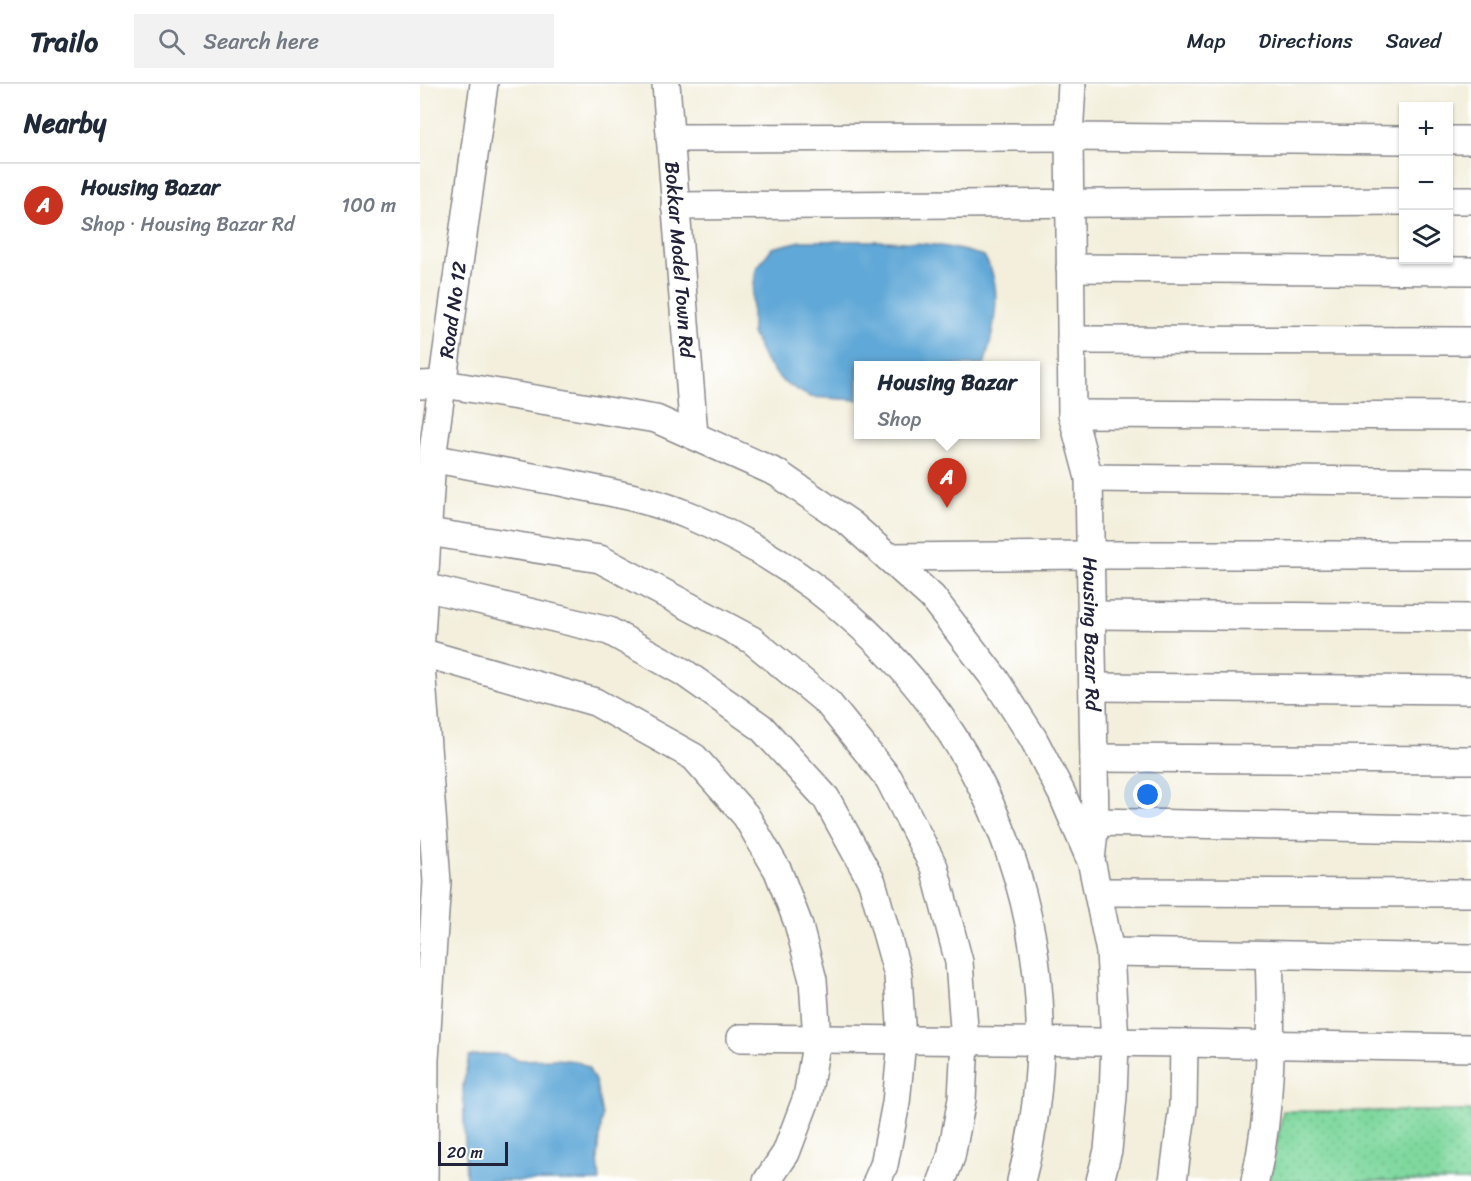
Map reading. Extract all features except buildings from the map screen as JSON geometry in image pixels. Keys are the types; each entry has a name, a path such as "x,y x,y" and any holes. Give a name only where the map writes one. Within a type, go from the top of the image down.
{"street":[{"name":"Road No 12","path":"424,1181 429,881 420,652 432,458 432,384 484,84"},
{"name":"Bokkar Model Town Rd","path":"666,84 694,435"},
{"name":"Housing Bazar Rd","path":"1072,84 1069,137 1072,414 1089,478 1095,822 1091,860 1110,952 1115,1043 1109,1140 1100,1181"},
{"path":"670,138 1069,137 1399,140"},
{"path":"1453,140 1471,140"},
{"path":"1453,200 1471,200"},
{"path":"675,206 1399,201"},
{"path":"1070,268 1471,271"},
{"path":"1071,340 1471,341"},
{"path":"432,384 656,419 777,473 851,524 932,597 1001,689 1034,738 1091,860"},
{"path":"1072,414 1471,416"},
{"path":"432,458 639,497 736,536 823,592 863,626 900,664 932,705 961,748 990,803 1006,842 1022,892 1033,943 1039,994 1041,1042 1037,1098 1029,1150 1021,1181"},
{"path":"1089,478 1471,482"},
{"path":"428,532 600,559 752,640 828,703 889,779 934,867 959,962 965,1041 962,1100 951,1157 942,1181"},
{"path":"888,557 1471,555"},
{"path":"424,587 609,631 683,672 761,727 826,798 872,882 898,975 902,1041 896,1103 884,1165 877,1181"},
{"path":"1092,615 1471,618"},
{"path":"420,652 595,702 694,757 746,816 778,871 798,923 813,980 817,1040 807,1097 786,1153 767,1181"},
{"path":"1093,687 1471,690"},
{"path":"1094,758 1471,760"},
{"path":"1095,822 1471,830"},
{"path":"1099,892 1471,893"},
{"path":"1110,952 1471,958"},
{"path":"1255,1181 1269,1092 1271,1044 1269,955"},
{"path":"741,1038 1471,1048"},
{"path":"1173,1181 1183,1106 1184,1043"}],"green space":[{"path":"1283,1111 1471,1111 1471,1181 1269,1181"}],"water":[{"path":"801,241 870,241 939,246 984,256 992,273 996,295 992,332 985,361 854,361 854,400 810,397 783,382 765,361 752,333 752,298 756,269 772,248"},
{"path":"504,1054 518,1060 576,1061 588,1067 596,1083 602,1115 598,1159 600,1181 466,1181 463,1086 469,1056"}],"place":[{"name":"Housing Bazar","path":"947,508"}]}
